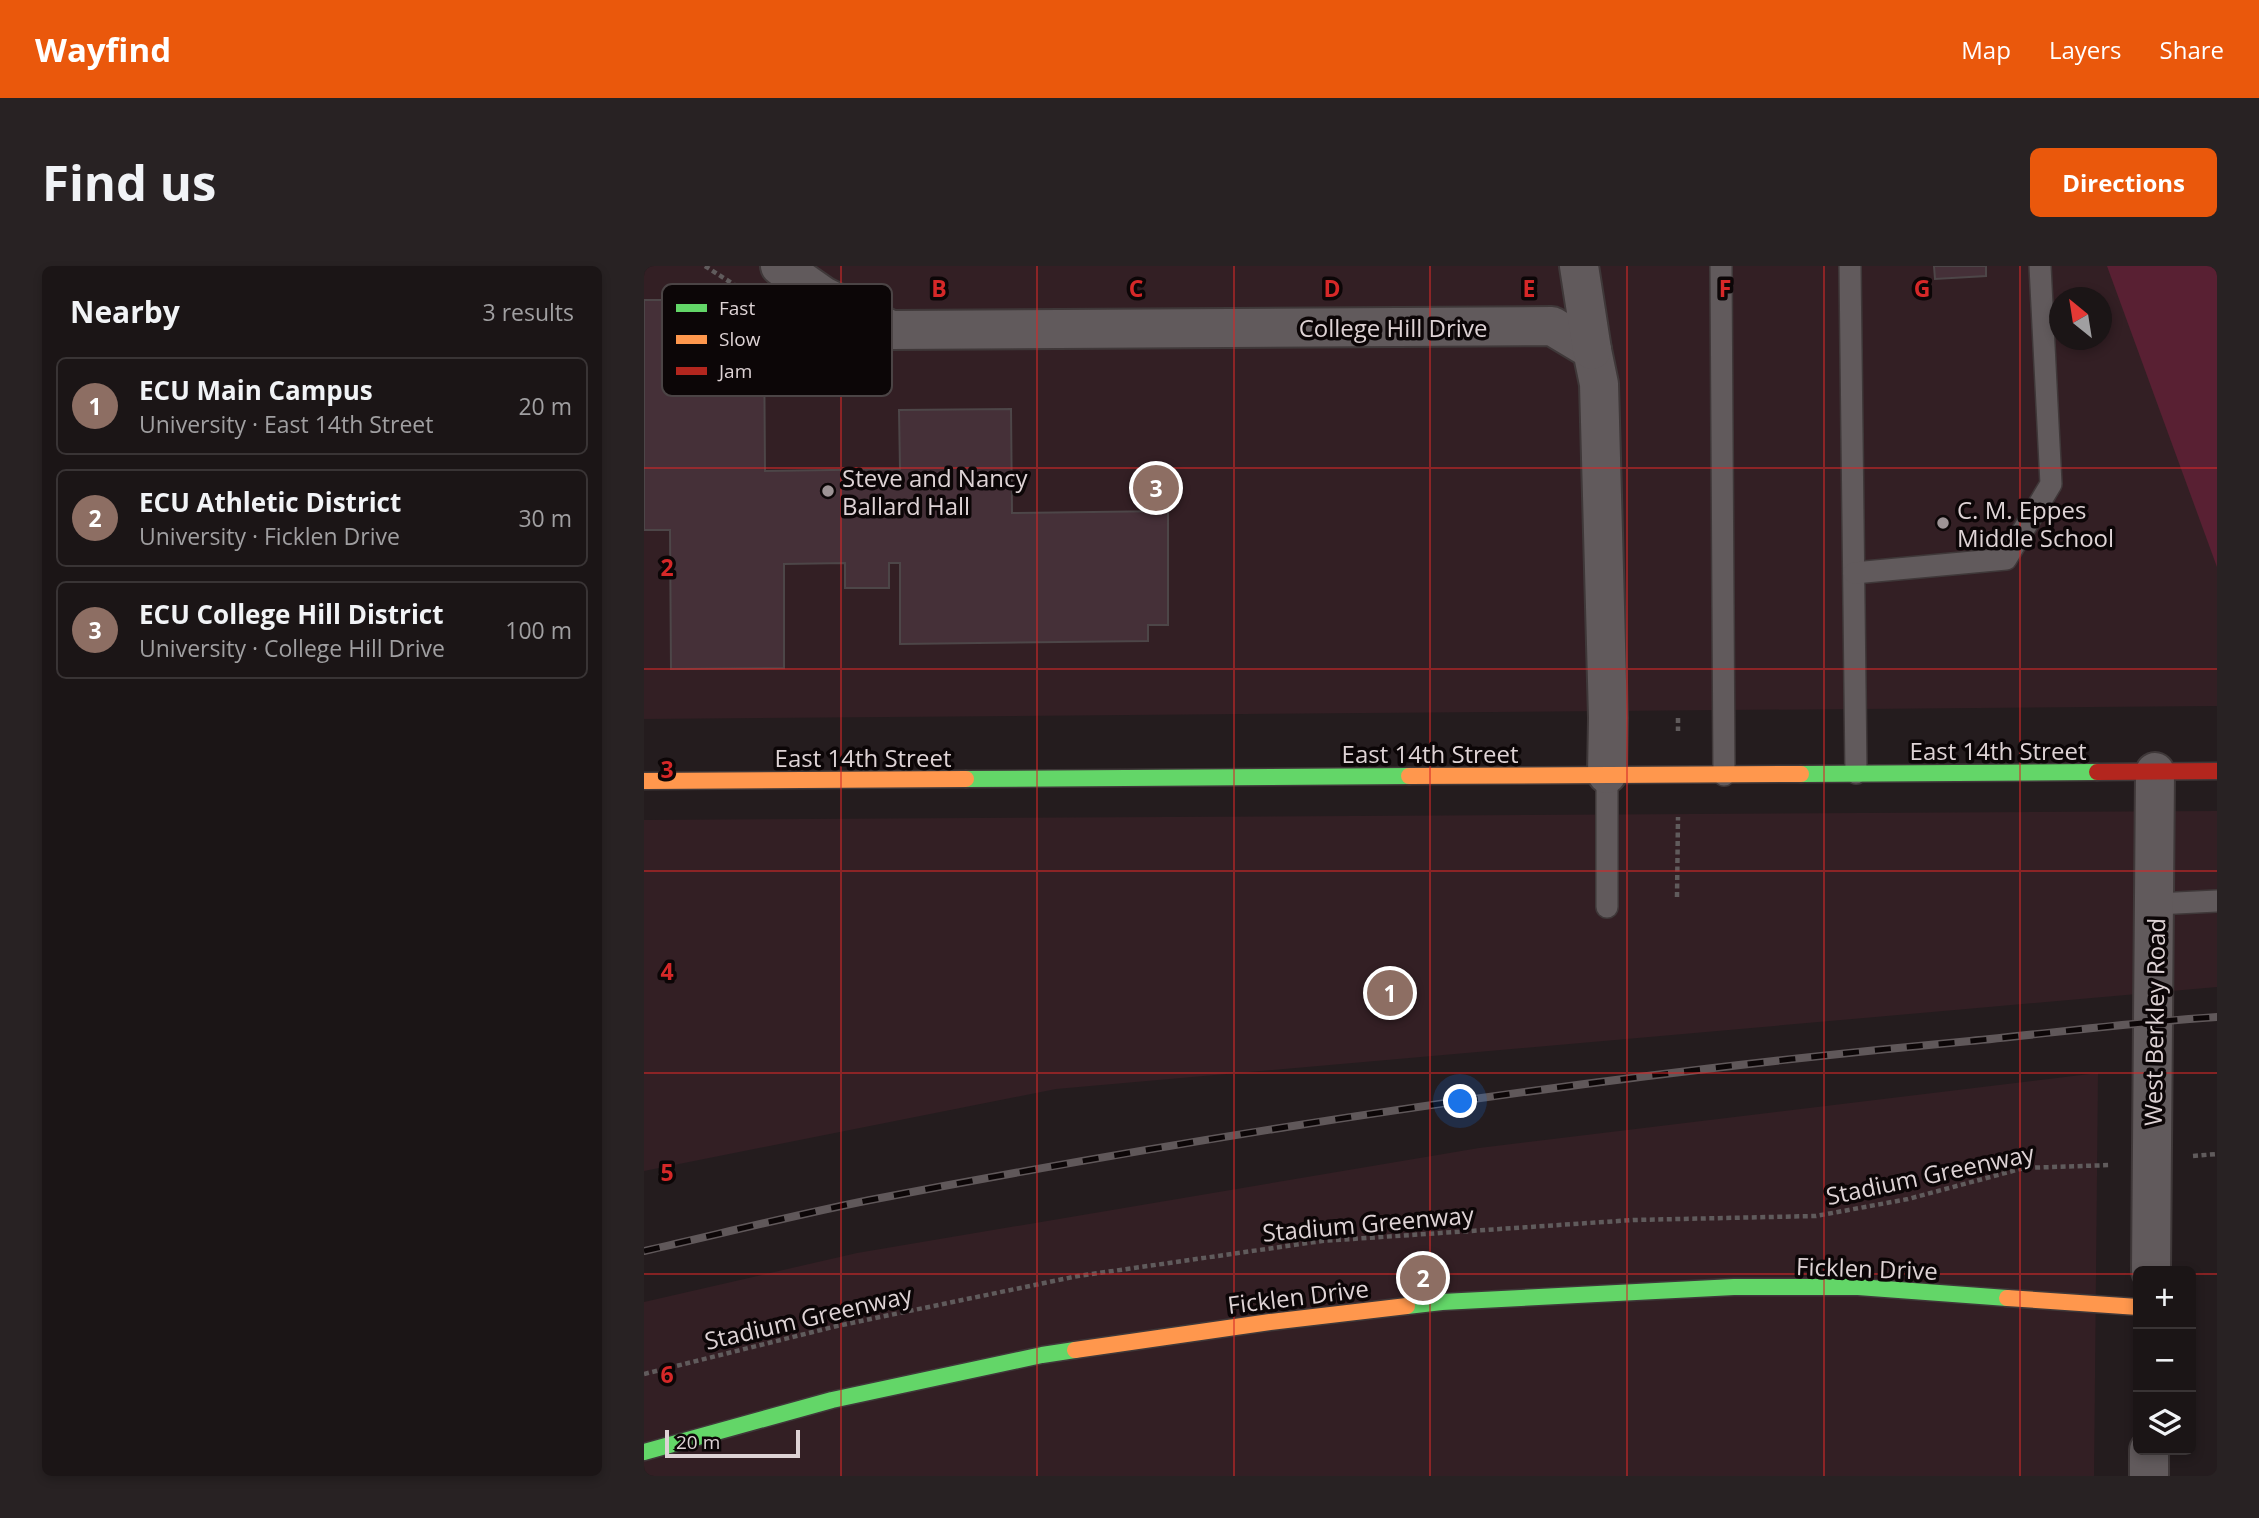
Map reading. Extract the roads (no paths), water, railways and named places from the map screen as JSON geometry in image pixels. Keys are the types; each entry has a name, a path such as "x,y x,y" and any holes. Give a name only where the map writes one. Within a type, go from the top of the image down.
{"street":[{"name":"College Hill Drive","path":"780,266 806,284"},
{"path":"1579,266 1599,384 1608,718 1607,774"},
{"name":"College Hill Drive","path":"892,330 1552,326 1592,350"},
{"name":"East 14th Street","path":"644,781 2217,771"},
{"name":"West Berkley Road","path":"2151,1266 2155,772"},
{"name":"Ficklen Drive","path":"644,1452 832,1400 1042,1355 1270,1322 1442,1302 1734,1287 1858,1287 2133,1307"},
{"path":"2149,1455 2149,1476"}],"lane":[{"path":"1721,266 1724,775"},
{"path":"1850,266 1856,773"},
{"path":"1854,573 2006,559 2051,484 2040,266"},
{"path":"1607,774 1607,907"},
{"path":"2156,904 2217,901"}],"railway":[{"path":"644,1251 842,1206 1007,1174 1418,1107 1694,1070 2217,1017"}],"place":[{"name":"ECU College Hill District","path":"1156,488"},
{"name":"Steve and Nancy Ballard Hall","path":"828,491"},
{"name":"C. M. Eppes Middle School","path":"1943,523"},
{"name":"ECU Main Campus","path":"1390,993"},
{"name":"ECU Athletic District","path":"1423,1278"}]}
